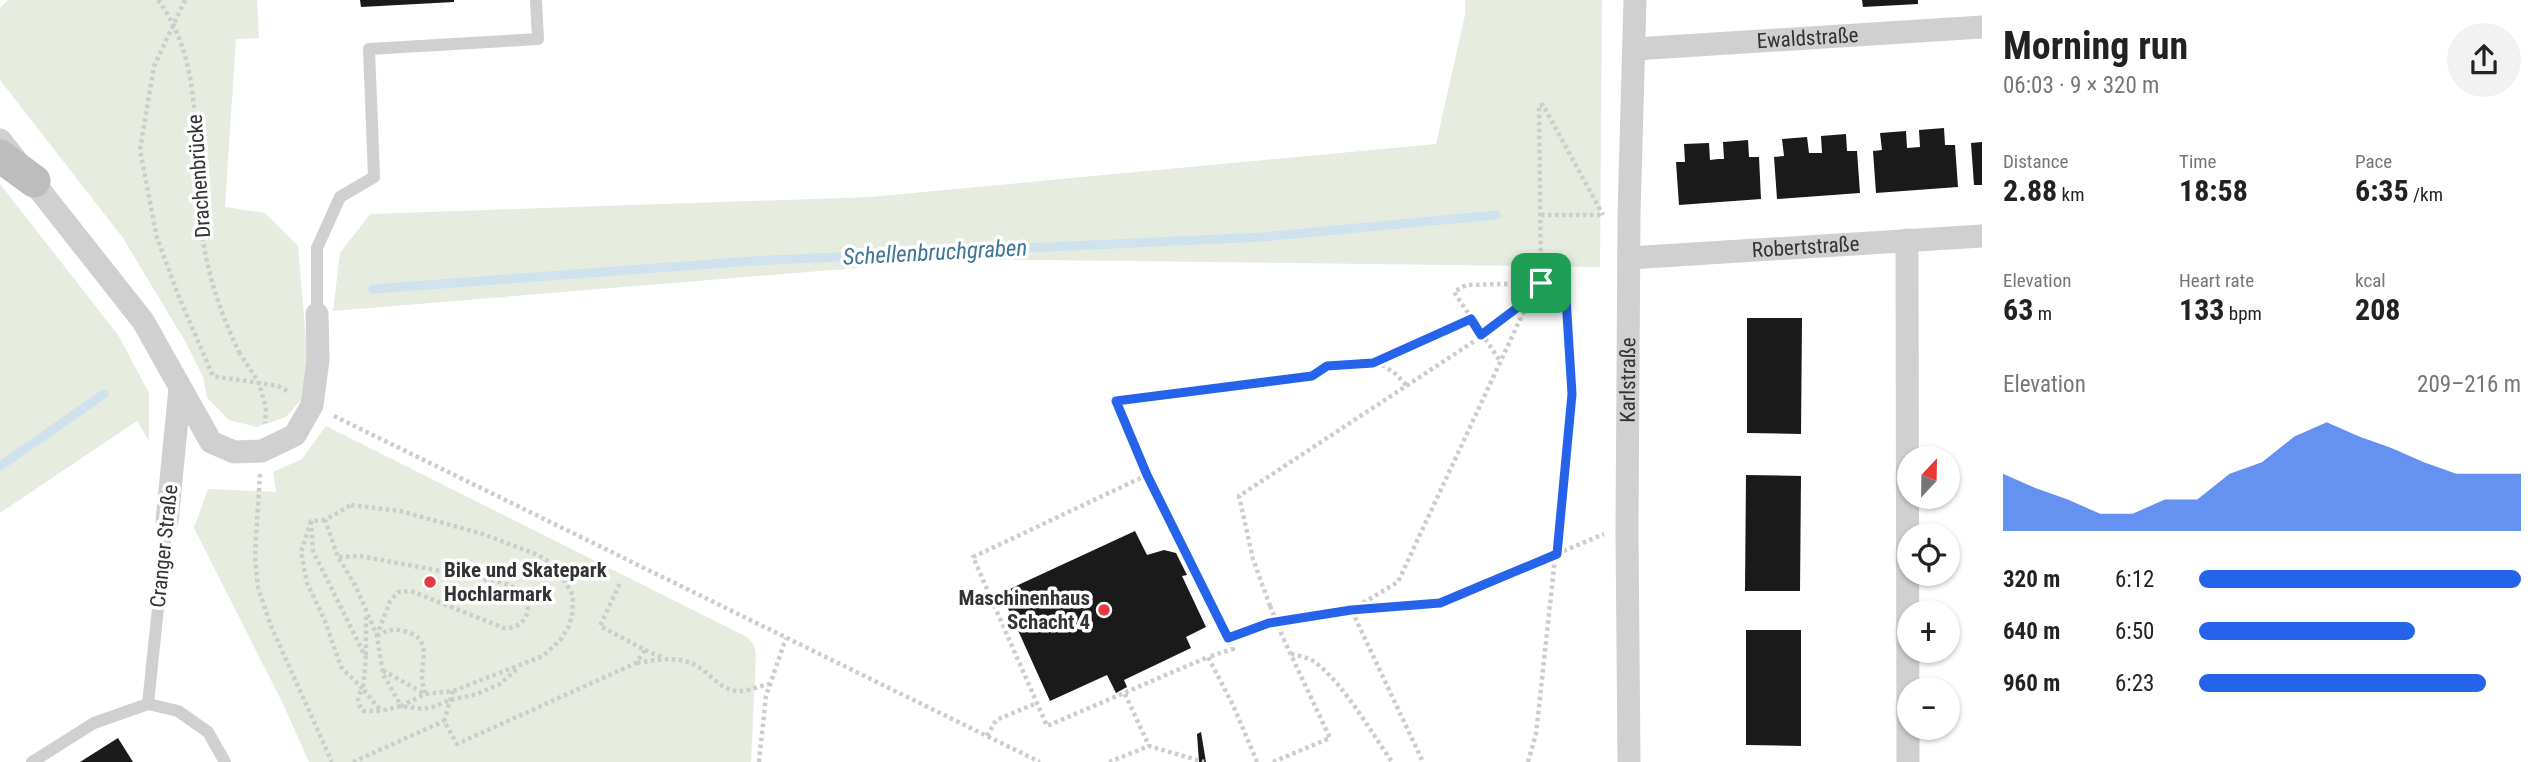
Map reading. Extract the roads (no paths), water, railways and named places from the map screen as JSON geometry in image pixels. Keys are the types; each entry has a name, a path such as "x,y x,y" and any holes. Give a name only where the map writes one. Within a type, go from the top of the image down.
{"main road":[{"path":"0,156 34,181"}],"street":[{"name":"Karlstraße","path":"1629,762 1629,258 1635,0"},
{"name":"Ewaldstraße","path":"1635,49 1982,27"},
{"path":"0,140 143,321 211,442 234,452 262,450 295,435 312,405 318,360 317,314"},
{"name":"Robertstraße","path":"1629,258 1982,236"},
{"path":"1907,240 1908,762"},
{"name":"Cranger Straße","path":"167,521 180,388"}],"lane":[{"path":"317,314 317,248 340,197 374,177 369,49 538,39 536,0"},
{"name":"Cranger Straße","path":"148,704 167,521"},
{"path":"32,762 94,723 148,704 178,711 208,732 225,762"}],"waterway":[{"name":"Schellenbruchgraben","path":"373,289 752,261 1263,237 1496,215"},
{"name":"Schellenbruchgraben","path":"0,466 104,394"}],"place":[{"name":"Bike und Skatepark Hochlarmark","path":"430,582"},
{"name":"Maschinenhaus Schacht 4","path":"1104,610"}]}
